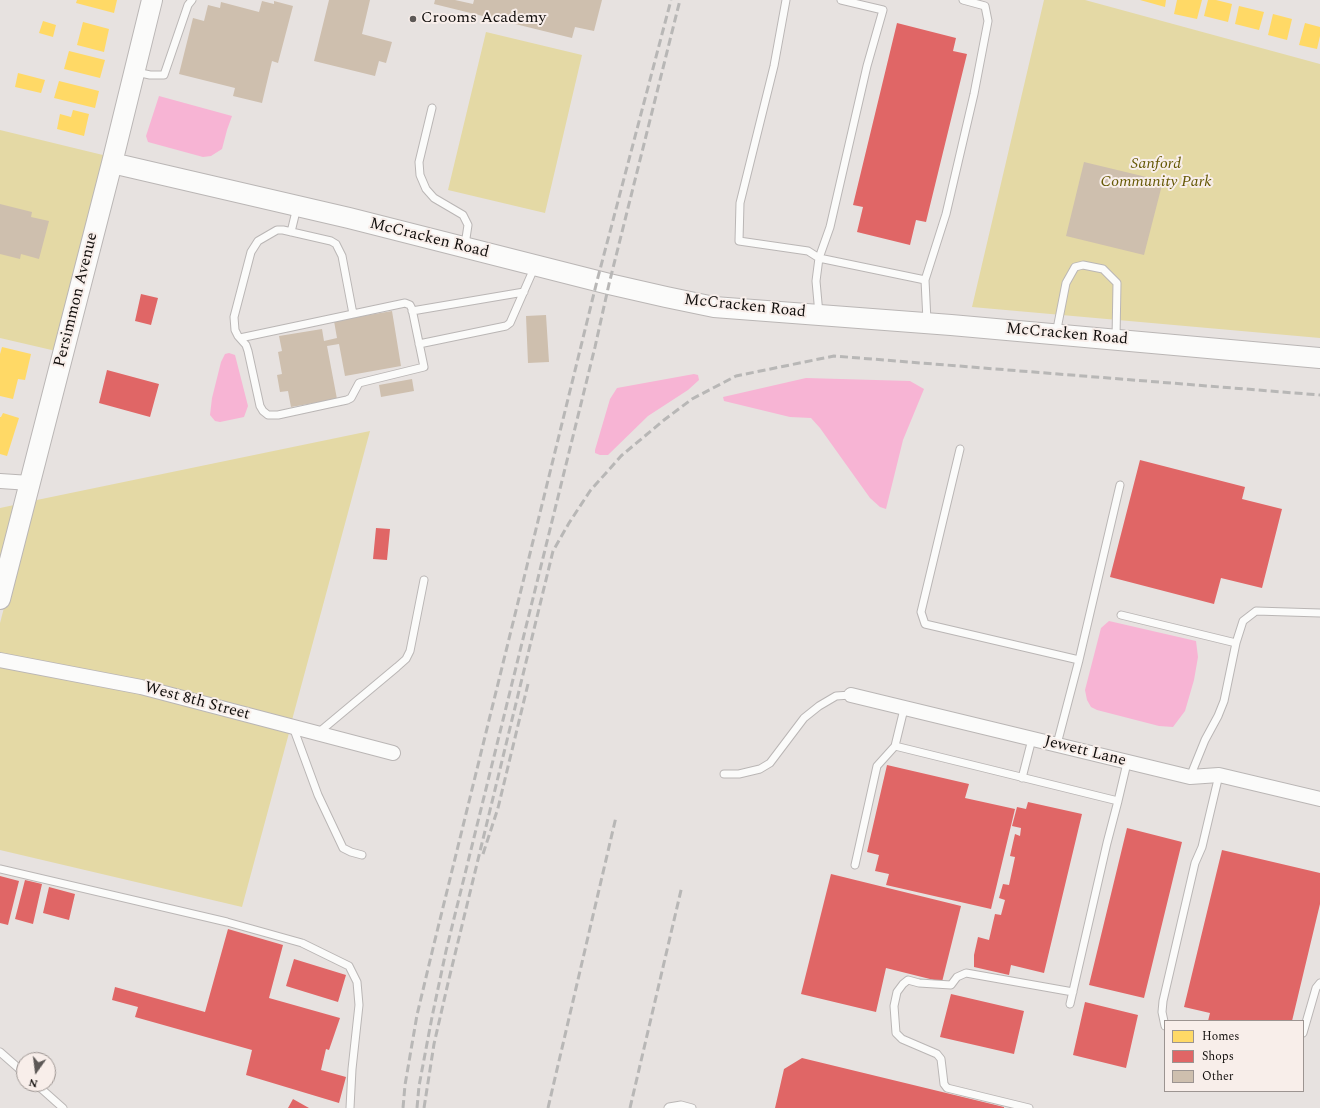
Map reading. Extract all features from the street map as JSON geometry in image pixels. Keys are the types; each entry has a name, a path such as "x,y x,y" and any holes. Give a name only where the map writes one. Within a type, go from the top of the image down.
{"street":[{"name":"Persimmon Avenue","path":"0,599 112,163 152,0"},
{"name":"McCracken Road","path":"112,163 297,206 666,298 714,307 927,323 1320,358"},
{"path":"0,481 30,483"},
{"name":"West 8th Street","path":"0,660 141,688 393,753"},
{"name":"Jewett Lane","path":"852,695 904,709 1057,744 1190,777 1219,775 1320,800"}],"lane":[{"path":"134,72 150,75 164,75 188,5 192,0"},
{"path":"786,0 774,66 740,204 739,241 808,251 819,258 925,280"},
{"path":"819,316 816,282 819,258 830,227 867,66 883,10 841,0"},
{"path":"927,323 925,280 946,214 974,94 988,21 985,6 963,0"},
{"path":"432,108 419,162 420,176 426,189 434,198 462,215 468,225 464,248"},
{"path":"291,232 297,206"},
{"path":"240,338 405,304 410,305 412,311 424,367 359,383 348,400 273,416 268,415 263,411 260,406 248,351 246,345 240,338 235,330 234,317 251,252 258,241 272,232 283,230 336,244 342,256 354,314"},
{"path":"1056,334 1066,283 1075,267 1083,265 1103,269 1117,283 1116,340"},
{"path":"419,344 506,326 510,323 536,266"},
{"path":"412,311 524,292"},
{"path":"960,449 921,612 925,624 1079,660"},
{"path":"1057,744 1079,660 1120,485"},
{"path":"317,734 406,659 410,651 424,580"},
{"path":"1190,777 1205,740 1224,701 1236,643 1243,622 1256,611 1320,613"},
{"path":"1121,615 1236,643"},
{"path":"724,774 739,774 760,769 770,763 804,718 819,706 836,696 852,695"},
{"path":"855,865 877,766 895,746 904,709"},
{"path":"293,727 318,795 343,848 362,856"},
{"path":"1022,778 1032,739"},
{"path":"895,746 1118,801"},
{"path":"1070,1004 1127,762"},
{"path":"1164,1021 1162,1012 1163,1001 1195,863 1202,847 1219,775"},
{"path":"0,869 227,922 302,943 349,966 357,982 359,1005 352,1069 350,1108"},
{"path":"1028,1108 947,1088 944,1084 941,1059 937,1054 902,1039 896,1033 894,1006 897,992 908,980 919,983 951,985 957,977 966,973 1073,992"},
{"path":"1304,1030 1316,988 1320,983"},
{"path":"0,1052 16,1066"},
{"path":"45,1092 62,1108"},
{"path":"668,1108 669,1106 680,1105 692,1108"}],"green space":[{"name":"Sanford Community Park","path":"1044,0 1085,0 1320,64 1320,338 972,307"},
{"path":"486,32 582,55 545,213 448,190"},
{"path":"0,130 107,156 56,351 0,338"},
{"path":"370,431 292,720 143,681 0,653 0,623 32,501"},
{"path":"19,504 0,575 0,508"},
{"path":"0,667 140,694 289,733 242,907 0,850"}],"shaded area":[{"path":"159,96 232,116 222,149 211,156 203,157 148,142 146,136"},
{"path":"229,353 235,355 248,406 244,417 220,422 215,421 210,415 212,398 221,362 225,354"},
{"path":"694,374 698,375 699,380 688,390 648,416 608,455 600,455 595,453 610,399 617,388"},
{"path":"806,378 910,381 924,389 903,440 886,509 880,507 870,498 820,428 811,418 790,417 724,401 723,397"},
{"path":"1109,621 1196,641 1198,657 1194,680 1185,711 1173,727 1159,726 1097,710 1091,707 1087,700 1085,690 1101,628"}],"building: Homes":[{"path":"77,0 117,0 114,13 76,3"},
{"path":"1140,0 1166,0 1165,7"},
{"path":"1177,0 1202,0 1197,19 1174,14"},
{"path":"1208,0 1216,0 1232,4 1228,22 1204,16"},
{"path":"1239,6 1264,12 1259,30 1235,24"},
{"path":"1273,14 1292,19 1287,40 1268,35"},
{"path":"43,21 56,25 53,37 39,33"},
{"path":"83,22 109,29 104,52 77,45"},
{"path":"1305,23 1320,27 1320,36 1317,49 1299,45"},
{"path":"69,51 105,60 100,78 64,69"},
{"path":"18,73 45,80 41,93 15,87"},
{"path":"59,81 99,91 95,108 54,98"},
{"path":"73,110 89,114 84,136 57,129 60,114 71,117"},
{"path":"2,347 31,354 25,380 18,379 13,399 0,396 0,354"},
{"path":"3,413 19,418 7,456 0,454 0,417"}],"building: Shops":[{"path":"897,23 956,38 953,51 967,54 926,222 916,220 910,245 857,232 863,207 853,205"},
{"path":"141,294 158,298 151,325 135,321"},
{"path":"107,370 159,384 150,417 99,403"},
{"path":"1140,460 1245,487 1242,499 1282,509 1262,588 1221,578 1214,604 1110,577"},
{"path":"376,528 390,529 387,560 373,559"},
{"path":"887,765 969,784 965,798 1015,809 991,909 886,885 889,874 875,871 879,855 867,852"},
{"path":"1028,802 1082,814 1044,973 1011,965 1009,975 974,967 974,955 978,937 989,940 995,914 1001,915 1005,900 999,898 1003,884 1009,885 1015,857 1010,856 1015,834 1020,836 1021,828 1012,826 1017,807 1026,809"},
{"path":"1127,828 1182,842 1144,998 1089,985"},
{"path":"1222,850 1320,873 1320,904 1292,1020 1208,1020 1210,1013 1184,1007"},
{"path":"831,874 961,906 942,982 886,968 876,1012 801,994"},
{"path":"0,876 19,881 8,925 0,923"},
{"path":"25,880 42,884 33,924 15,919"},
{"path":"49,887 75,894 69,920 43,913"},
{"path":"228,929 283,945 269,998 340,1018 329,1050 326,1049 321,1070 346,1077 339,1103 246,1075 252,1050 135,1017 138,1007 112,1000 115,987 205,1012"},
{"path":"294,959 346,975 338,1002 286,986"},
{"path":"951,994 1024,1011 1014,1054 940,1037"},
{"path":"1085,1002 1138,1015 1126,1068 1073,1055"},
{"path":"802,1058 1004,1108 775,1108 784,1069"},
{"path":"293,1099 309,1108 288,1108"}],"building: Other":[{"path":"329,0 370,0 362,34 392,42 386,63 379,61 375,76 314,61"},
{"path":"435,0 455,0 473,4 474,0 602,0 594,31 575,27 572,38 434,4"},
{"path":"262,1 274,4 274,1 293,6 278,63 272,61 262,103 233,96 235,88 179,74 193,18 204,21 208,5 220,8 221,2 259,12"},
{"path":"1084,162 1163,181 1144,255 1066,236"},
{"path":"0,204 32,212 31,217 49,221 39,259 21,254 20,259 0,254"},
{"path":"392,311 401,366 345,376 339,344 327,346 337,399 291,407 288,391 280,392 277,375 282,374 278,352 282,351 279,336 322,329 324,341 337,338 334,321"},
{"path":"546,315 549,362 528,363 526,316"},
{"path":"412,379 414,391 381,397 379,385"}],"railway":[{"path":"403,1108 405,1085 417,1015 433,948 597,281 671,0"},
{"path":"417,1108 419,1086 446,951 680,0"},
{"path":"424,1108 434,1044 448,983 553,551 590,491 621,456 664,420 692,399 736,376 834,356 1320,395"},
{"path":"483,854 498,808 528,684"},
{"path":"548,1108 616,817"},
{"path":"630,1108 682,886"}],"place":[{"name":"Crooms Academy","path":"413,19"}]}
